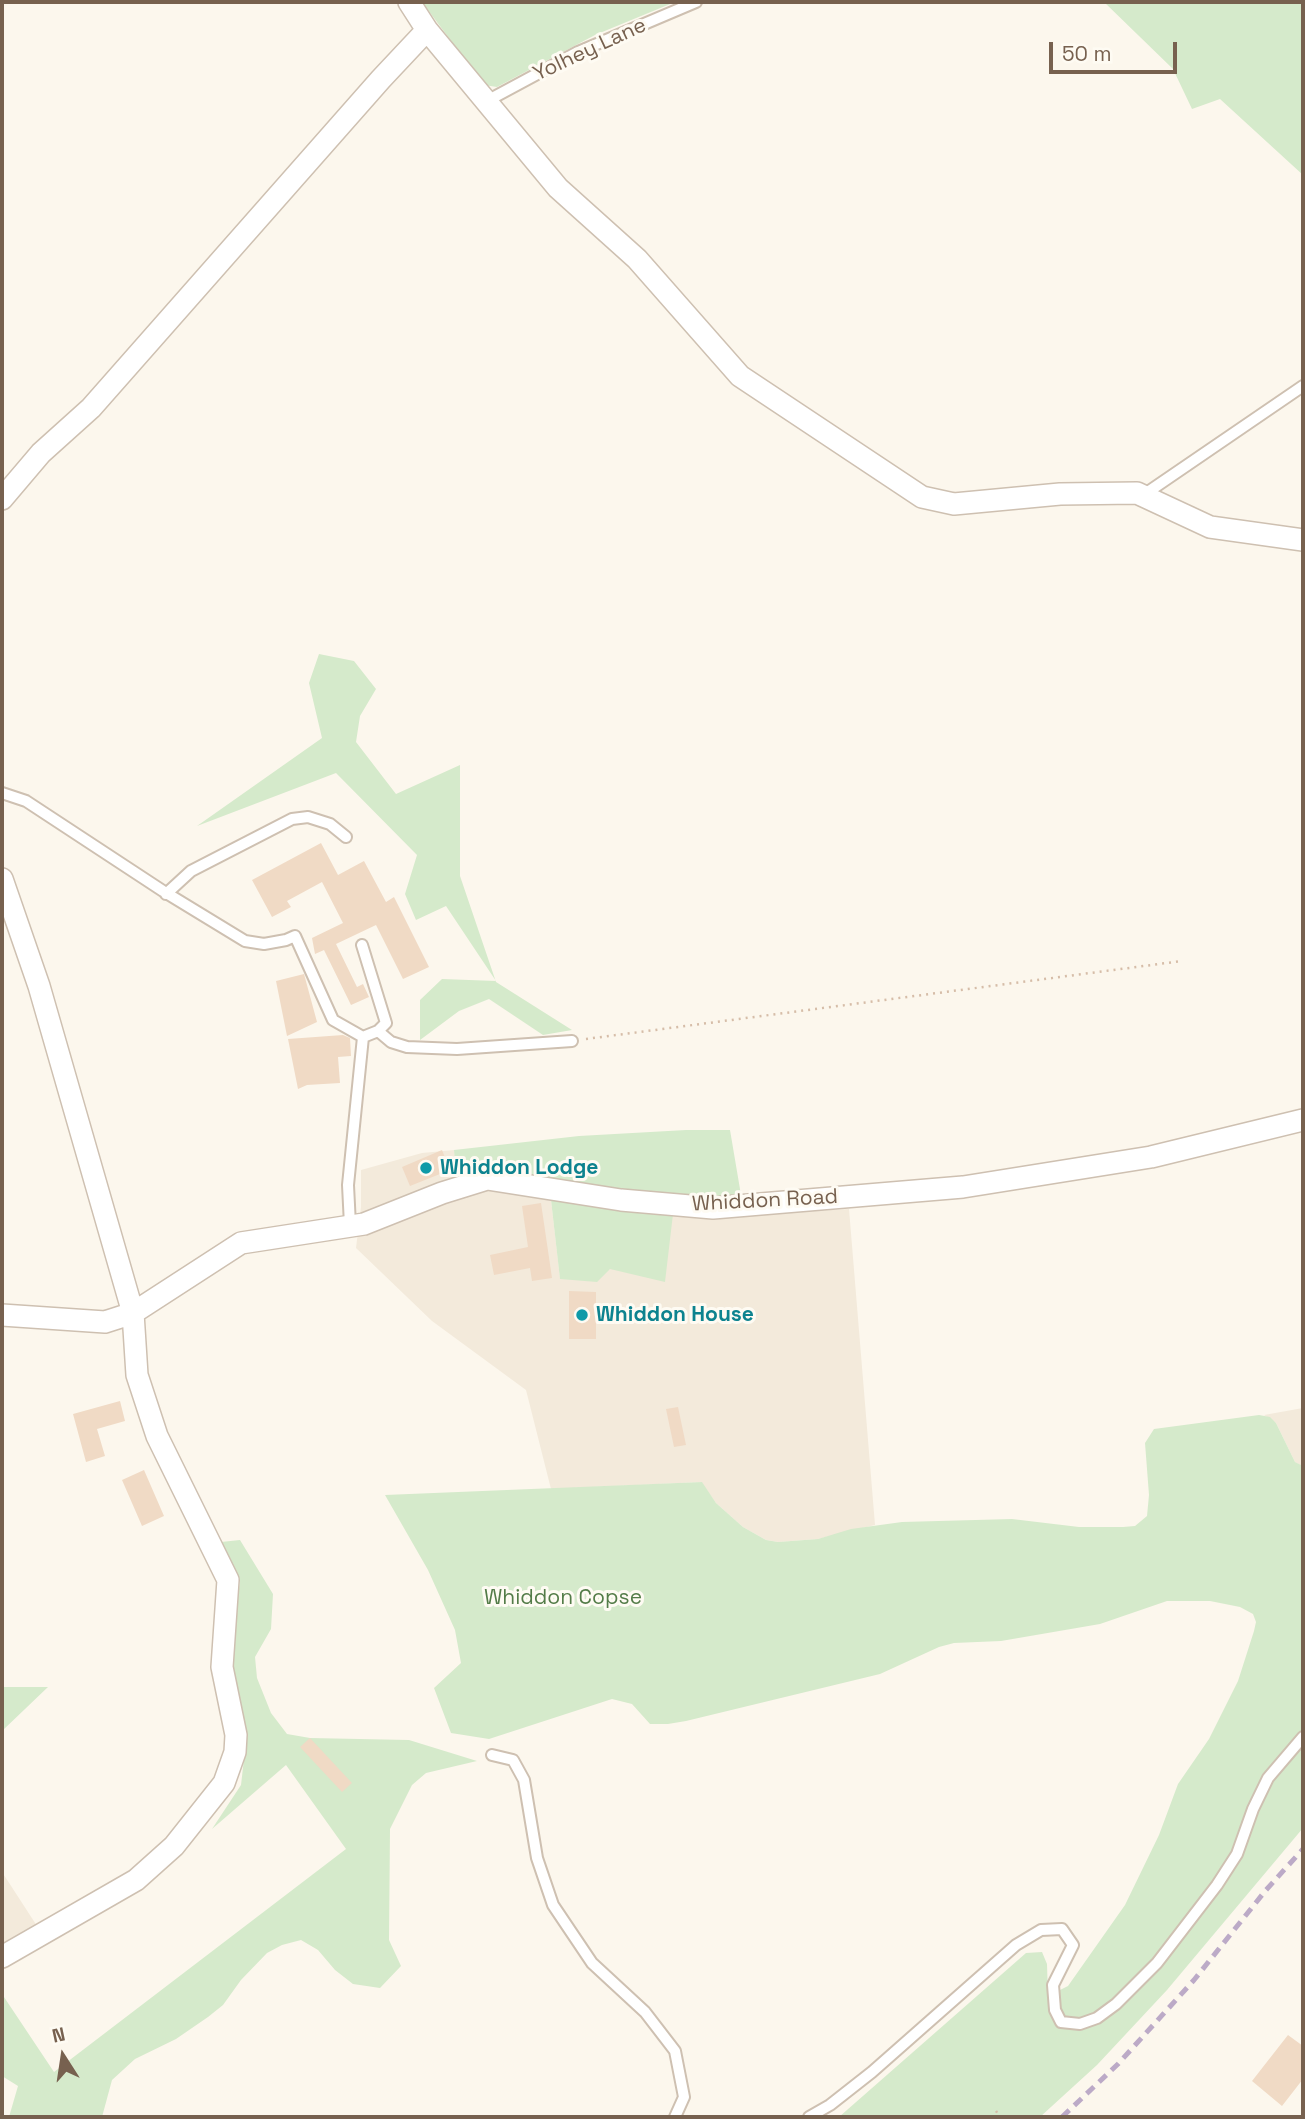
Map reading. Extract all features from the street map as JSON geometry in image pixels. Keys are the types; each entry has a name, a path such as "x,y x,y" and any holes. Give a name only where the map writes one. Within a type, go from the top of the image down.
{"street":[{"path":"409,2 427,30 558,188 637,259 740,376 922,497 954,504 1060,494 1137,494 1210,527 1303,540"},
{"path":"2,499 41,453 90,408 427,30"},
{"path":"2,879 43,999 133,1313 137,1375 157,1436 229,1580 222,1667 236,1735 235,1752 224,1783 174,1846 136,1880 2,1957"},
{"name":"Whiddon Road","path":"2,1315 106,1322 133,1313 241,1242 364,1224 442,1192 487,1179 621,1200 713,1208 963,1186 1151,1157 1303,1120"}],"lane":[{"name":"Yolhey Lane","path":"485,102 578,52 696,2"},
{"path":"1142,496 1303,386"},
{"path":"2,793 26,801 166,894 245,941 264,944 295,936 333,1020 363,1037"},
{"path":"166,894 191,871 292,819 308,817 330,824 346,837"},
{"path":"362,945 386,1023 378,1031 363,1037"},
{"path":"378,1031 391,1042 407,1047 457,1049 572,1041"},
{"path":"350,1225 348,1185 363,1037"},
{"path":"809,2117 830,2105 872,2072 1016,1945 1041,1930 1062,1929 1073,1945 1053,1985 1055,2010 1061,2022 1080,2024 1097,2018 1116,2004 1157,1963 1217,1885 1237,1854 1253,1809 1268,1778 1303,1737"},
{"path":"492,1755 513,1760 524,1780 537,1858 553,1905 592,1963 646,2012 675,2051 684,2097 675,2117"}],"path":[{"path":"572,1041 1182,961"},
{"path":"996,2111 1000,2117"}],"shaded area":[{"path":"454,1150 457,1177 487,1176 551,1200 560,1278 610,1269 673,1214 704,1217 849,1209 875,1525 818,1539 778,1542 766,1540 743,1527 716,1503 701,1482 551,1489 526,1390 432,1321 356,1248 361,1207 361,1170 422,1153"},
{"path":"1303,1408 1302,1466 1295,1462 1276,1423 1264,1415"},
{"path":"2,1872 39,1929 2,1950"}],"green space":[{"path":"422,2 675,2 595,35 497,87 484,85"},
{"path":"1104,2 1303,2 1303,175 1220,99 1192,109 1173,69"},
{"path":"319,654 354,661 376,689 360,716 356,742 396,794 460,765 460,876 495,980 446,906 416,920 405,894 417,855 336,773 197,826 322,738 309,683"},
{"path":"442,979 496,981 572,1030 543,1035 489,999 459,1011 420,1040 420,1000"},
{"path":"730,1130 741,1195 689,1200 487,1176 456,1177 454,1150 579,1136"},
{"path":"551,1200 673,1214 665,1282 610,1269 597,1282 560,1279"},
{"name":"Whiddon Copse","path":"1259,1415 1270,1417 1276,1423 1295,1462 1303,1466 1303,1828 1167,1990 1097,2065 1040,2117 839,2117 1026,1953 1042,1952 1047,1964 1048,1996 1068,1986 1125,1905 1159,1835 1178,1784 1209,1739 1238,1681 1254,1631 1256,1622 1253,1614 1240,1607 1210,1601 1167,1601 1100,1624 1001,1641 954,1643 939,1647 880,1674 686,1721 650,1724 632,1704 612,1699 489,1739 451,1733 434,1688 461,1663 455,1630 428,1570 385,1495 702,1482 716,1503 743,1527 766,1540 778,1542 818,1539 851,1529 902,1522 1012,1519 1079,1527 1135,1526 1147,1516 1149,1495 1145,1443 1154,1429"},
{"path":"240,1540 273,1594 271,1629 255,1657 257,1678 271,1713 287,1734 310,1738 409,1740 477,1761 426,1773 412,1785 390,1829 389,1940 401,1966 380,1988 353,1984 335,1970 318,1950 301,1940 282,1945 267,1953 241,1980 223,2005 208,2017 176,2039 135,2059 112,2080 102,2117 9,2117 18,2086 2,2076 2,1994 54,2072 346,1849 286,1765 212,1829 241,1785 244,1759 243,1733 229,1656 240,1582 221,1542"},
{"path":"2,1687 48,1687 2,1731"}],"building":[{"path":"321,843 338,875 364,861 386,902 394,897 429,967 403,979 376,925 336,944 357,987 363,984 369,997 351,1005 324,950 315,954 312,938 343,923 322,882 287,901 291,907 272,917 252,880"},
{"path":"304,974 317,1022 287,1036 276,981"},
{"path":"343,1035 350,1038 351,1056 338,1057 340,1083 307,1085 298,1089 288,1039"},
{"name":"Whiddon Lodge","path":"442,1150 450,1170 410,1186 402,1167"},
{"path":"541,1203 552,1278 532,1281 530,1268 494,1275 490,1255 528,1247 522,1206"},
{"name":"Whiddon House","path":"569,1291 596,1292 596,1339 569,1339"},
{"path":"120,1401 125,1421 97,1429 105,1456 86,1462 73,1414"},
{"path":"678,1407 686,1445 674,1447 666,1409"},
{"path":"144,1470 164,1516 142,1526 122,1480"},
{"path":"310,1738 352,1783 342,1792 300,1747"},
{"path":"1288,2035 1303,2046 1303,2079 1282,2106 1252,2081"}],"railway":[{"path":"1062,2117 1118,2064 1194,1980 1266,1890 1303,1849"}],"place":[{"name":"Whiddon Lodge","path":"426,1168"},
{"name":"Whiddon House","path":"582,1315"}]}
